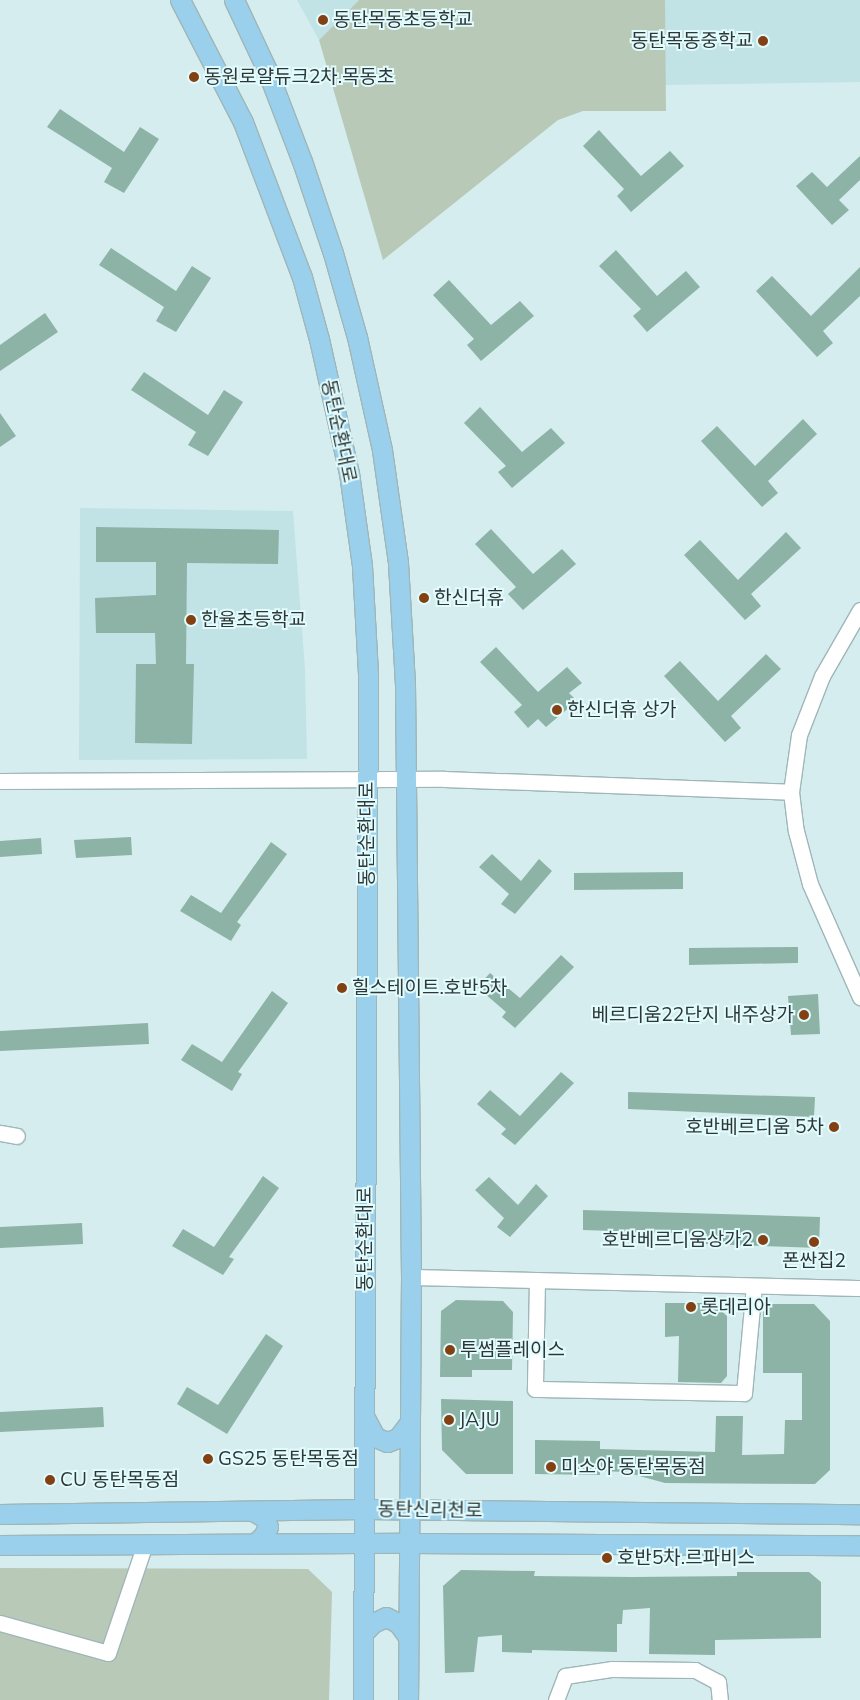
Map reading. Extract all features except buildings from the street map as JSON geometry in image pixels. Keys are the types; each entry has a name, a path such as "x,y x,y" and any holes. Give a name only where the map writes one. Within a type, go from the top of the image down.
{"main road":[{"name":"동탄순환대로","path":"180,0 243,122 288,237 319,339 349,473 361,558 368,675 363,1700"},
{"name":"동탄순환대로","path":"234,0 267,70 302,161 333,253 360,346 382,450 398,563 405,684 411,1277 408,1700"},
{"path":"364,1417 375,1437 387,1442 398,1438 410,1422"},
{"name":"동탄신리천로","path":"0,1514 364,1509 860,1514"},
{"path":"254,1511 265,1518 268,1528 264,1536 254,1544"},
{"path":"508,1511 493,1518 490,1529 496,1538 508,1543"},
{"name":"동탄신리천로","path":"0,1545 508,1543 860,1545"},
{"path":"363,1633 373,1623 386,1617 398,1622 408,1637"}],"street":[{"path":"860,610 822,676 799,735 791,792 796,831 810,884 860,997"},
{"path":"0,781 405,779 791,792"},
{"path":"0,1133 17,1136"},
{"path":"411,1277 860,1288"},
{"path":"537,1280 535,1389 744,1393 754,1286"},
{"path":"0,1623 108,1652 145,1544"},
{"path":"556,1700 565,1676 612,1669 696,1670 718,1682 720,1700"}],"shaded area":[{"name":"동탄목동초등학교","path":"297,0 359,0 319,40"},
{"name":"동탄목동중학교","path":"665,0 860,0 860,82 665,85"},
{"name":"한율초등학교","path":"80,508 293,511 305,669 307,759 79,760"}],"green space":[{"path":"359,0 665,0 666,111 583,111 558,120 383,260 319,40"},
{"path":"0,1568 308,1569 332,1592 329,1700 0,1700"}],"place":[{"name":"동탄목동초등학교","path":"323,20"},
{"name":"동탄목동중학교","path":"763,41"},
{"name":"동원로얄듀크2차.목동초","path":"194,77"},
{"name":"한신더휴","path":"424,598"},
{"name":"한율초등학교","path":"191,620"},
{"name":"한신더휴 상가","path":"557,710"},
{"name":"힐스테이트.호반5차","path":"342,988"},
{"name":"베르디움22단지 내주상가","path":"804,1015"},
{"name":"호반베르디움 5차","path":"834,1127"},
{"name":"호반베르디움상가2","path":"763,1240"},
{"name":"폰싼집2","path":"814,1242"},
{"name":"롯데리아","path":"691,1307"},
{"name":"투썸플레이스","path":"450,1350"},
{"name":"JAJU","path":"449,1420"},
{"name":"GS25 동탄목동점","path":"208,1459"},
{"name":"미소야 동탄목동점","path":"551,1467"},
{"name":"CU 동탄목동점","path":"50,1480"},
{"name":"호반5차.르파비스","path":"607,1558"}]}
